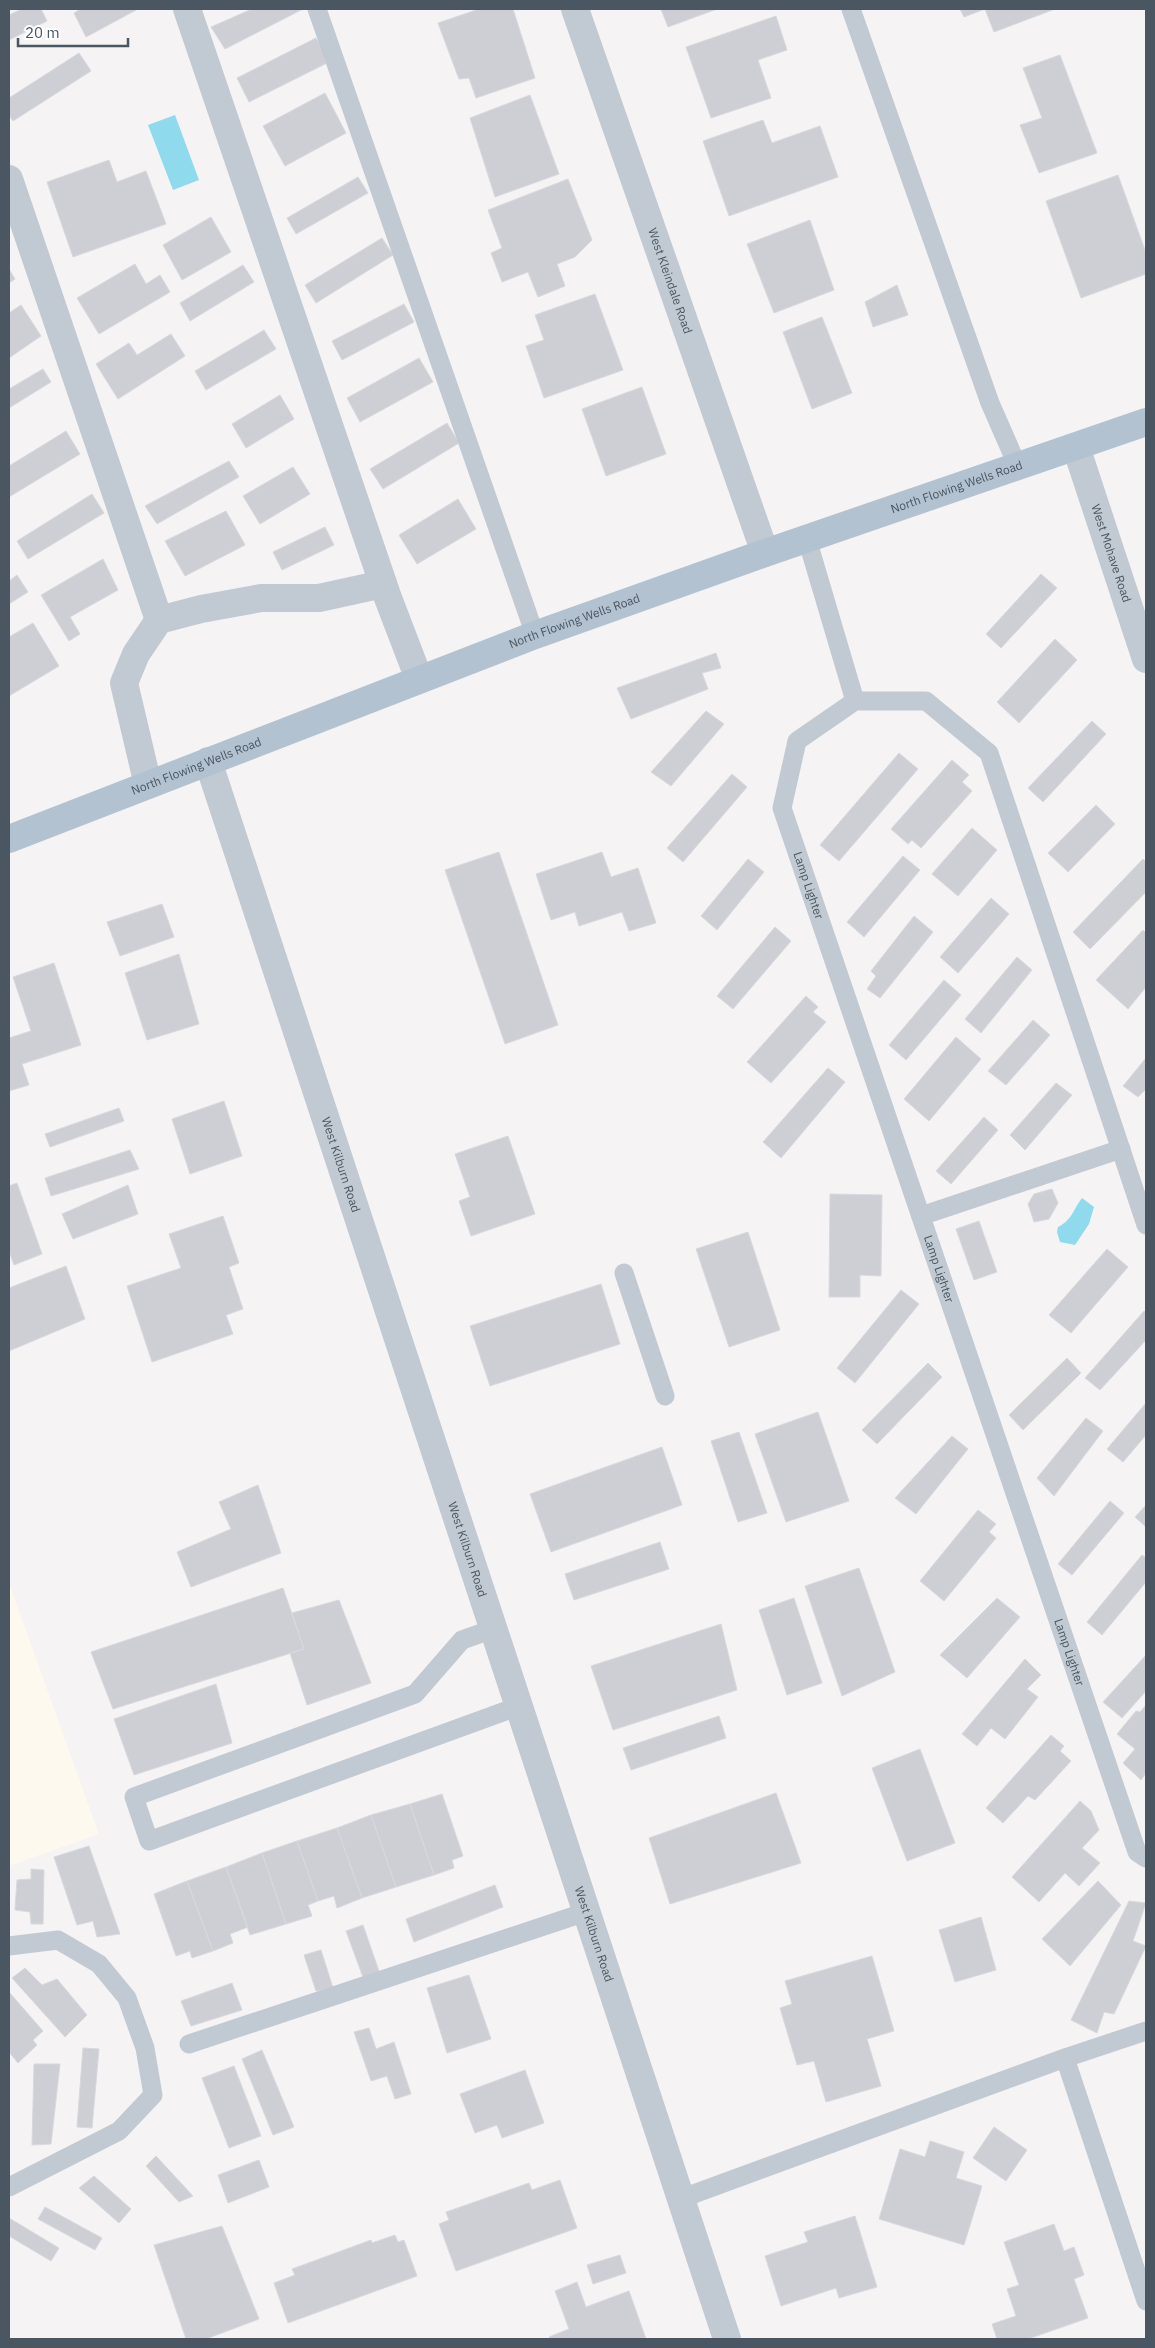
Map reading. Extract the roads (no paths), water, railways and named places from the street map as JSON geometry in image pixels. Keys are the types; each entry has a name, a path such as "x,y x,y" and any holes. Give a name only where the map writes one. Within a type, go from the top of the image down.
{"main road":[{"name":"North Flowing Wells Road","path":"9,839 535,635 764,553 1146,422"}],"street":[{"path":"188,9 383,584 419,679"},
{"name":"West Kleindale Road","path":"575,9 764,553"},
{"path":"9,179 159,620"},
{"name":"West Mohave Road","path":"1076,447 1146,659"},
{"path":"148,785 124,683 136,654 159,620 201,609 261,598 319,598 383,584"},
{"name":"West Kilburn Road","path":"208,761 727,2339"}],"lane":[{"path":"318,9 535,635"},
{"path":"851,9 990,403 1018,467"},
{"path":"807,539 855,701 926,701 989,753 1146,1225"},
{"name":"Lamp Lighter","path":"855,701 797,741 782,808 1137,1852 1146,1858"},
{"path":"921,1216 1121,1149"},
{"path":"624,1274 665,1396"},
{"path":"493,1629 462,1640 415,1694 134,1797 149,1841 519,1706"},
{"path":"189,2044 586,1912"},
{"path":"9,1946 58,1940 99,1964 127,1998 145,2048 153,2095 119,2131 9,2187"},
{"path":"680,2199 1066,2058 1146,2031"},
{"path":"1066,2058 1146,2301"}],"water":[{"path":"175,115 199,180 173,190 148,125"},
{"path":"1082,1198 1094,1207 1089,1224 1075,1245 1060,1242 1057,1232 1058,1227 1069,1218"}]}
